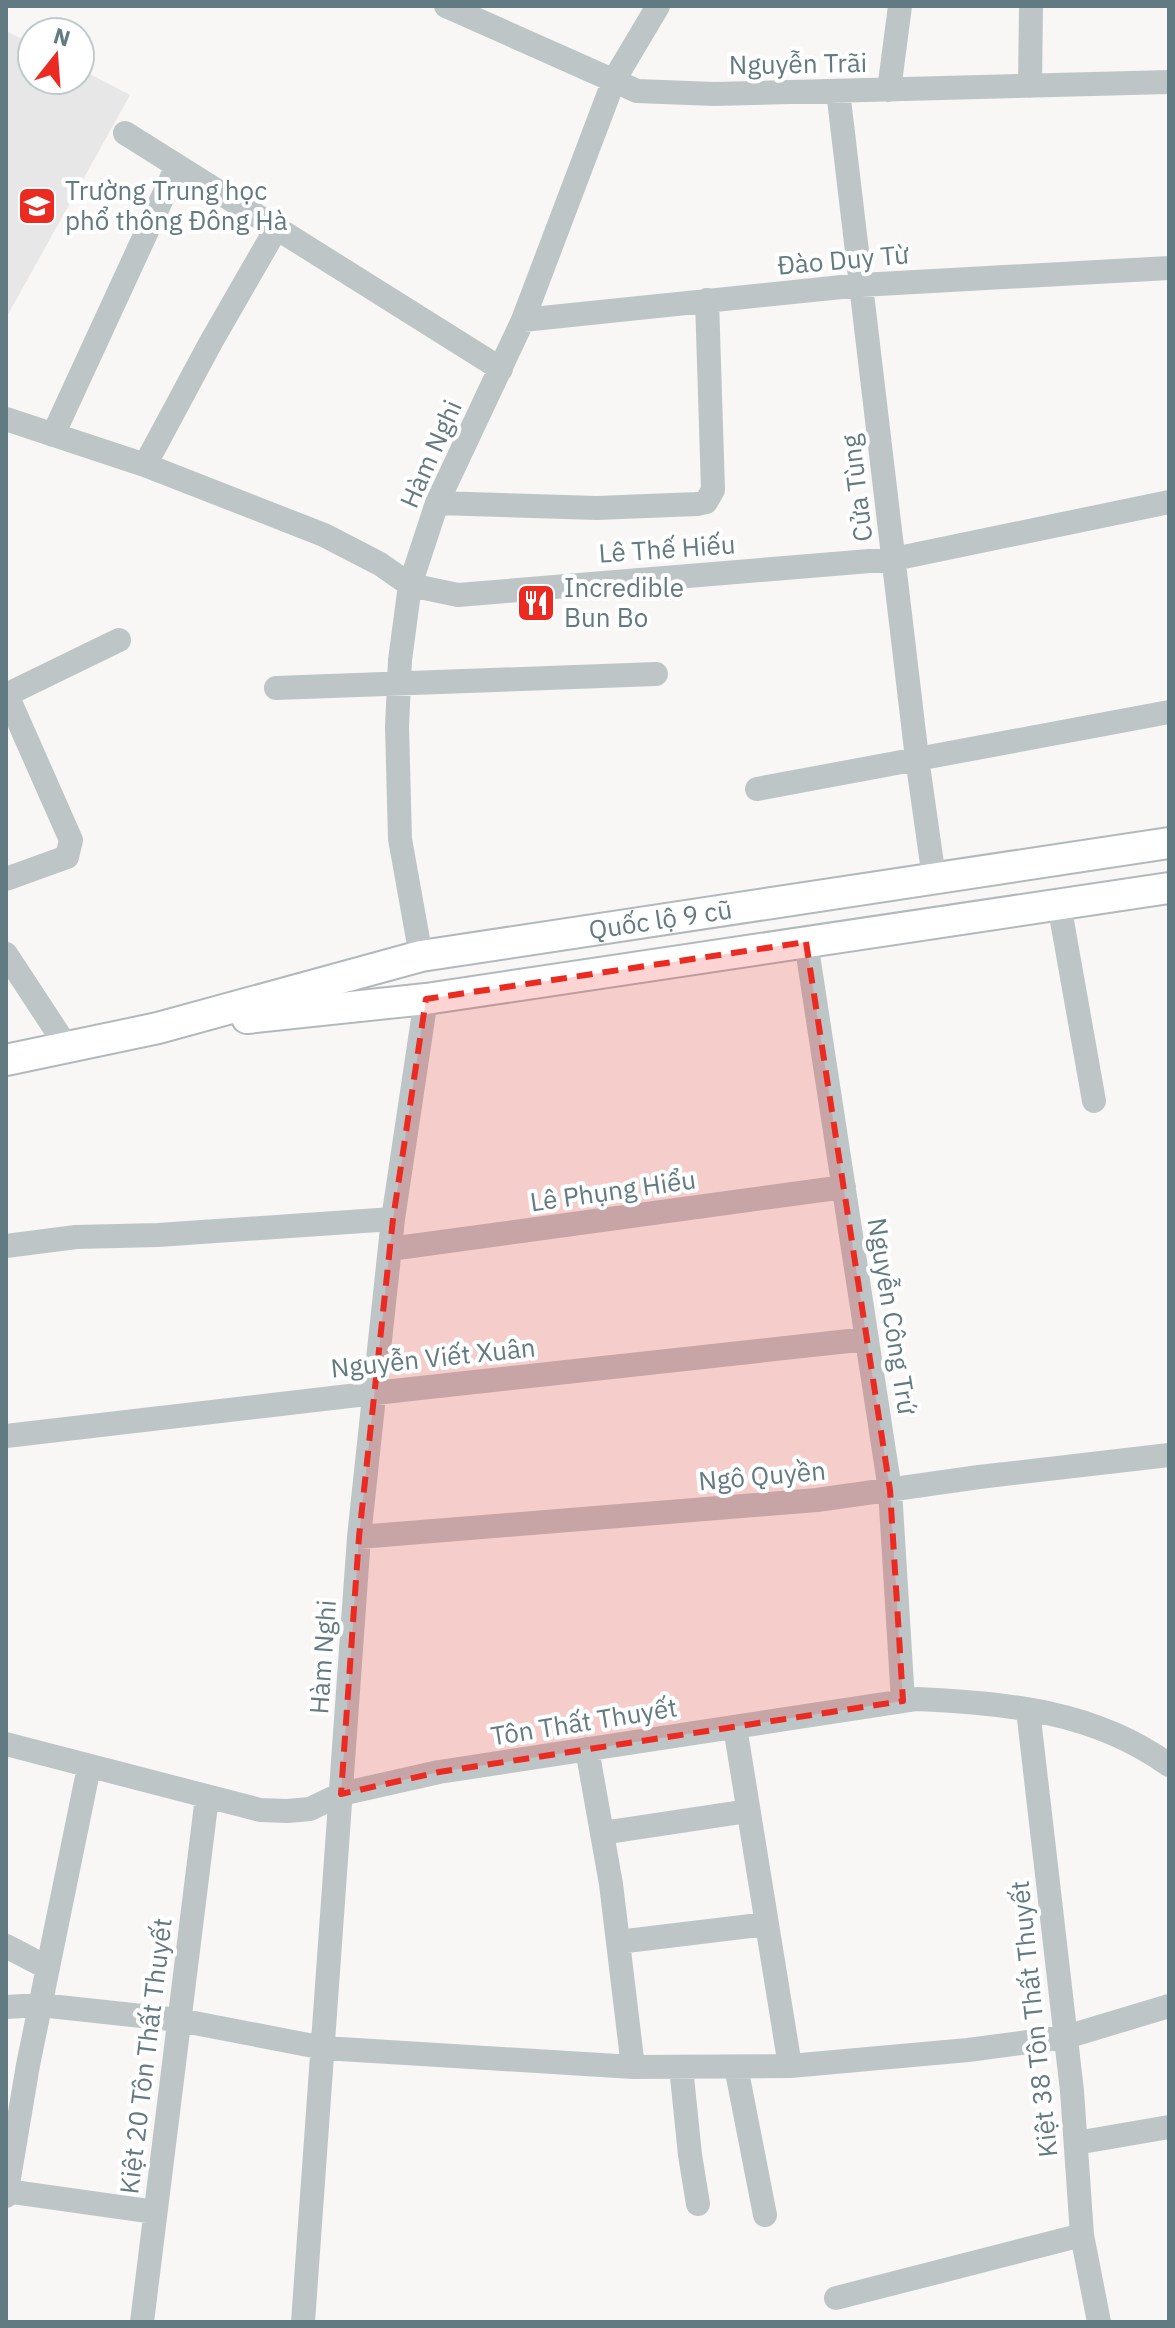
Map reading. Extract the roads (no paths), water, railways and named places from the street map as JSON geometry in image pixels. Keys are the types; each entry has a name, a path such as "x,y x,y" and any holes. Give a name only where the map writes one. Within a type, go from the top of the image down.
{"main road":[{"name":"Quốc lộ 9 cũ","path":"6,1060 158,1028 421,956 1169,843"},
{"path":"1052,861 1059,904"},
{"path":"934,878 939,922"},
{"name":"Quốc lộ 9 cũ","path":"158,1028 426,999 1169,888"},
{"path":"801,899 806,942"},
{"path":"421,956 426,999"}],"street":[{"name":"Nguyễn Trãi","path":"446,6 637,91 714,94 1169,82"},
{"name":"Hàm Nghi","path":"421,956 400,839 399,684 410,585 437,503 523,320 614,80 658,6"},
{"path":"889,90 900,6"},
{"path":"1030,86 1031,6"},
{"name":"Cửa Tùng","path":"838,91 934,878"},
{"path":"125,133 501,369"},
{"path":"53,435 177,166"},
{"path":"145,465 276,229"},
{"name":"Đào Duy Từ","path":"523,320 861,285 1169,268"},
{"path":"437,503 597,508 706,502 713,490 707,300"},
{"name":"Lê Thế Hiếu","path":"6,419 145,465 324,535 380,564 410,585 458,595 894,559 1169,502"},
{"path":"6,879 67,857 71,840 6,695 119,640"},
{"path":"276,688 656,674"},
{"path":"757,789 1169,712"},
{"path":"1059,904 1094,1101"},
{"name":"Nguyễn Công Trứ","path":"806,942 890,1490 903,1701"},
{"path":"6,954 67,1047"},
{"name":"Hàm Nghi","path":"303,2322 359,1537 393,1219 426,999"},
{"name":"Lê Phụng Hiểu","path":"390,1249 844,1187"},
{"path":"6,1246 76,1237 158,1235 393,1219"},
{"name":"Nguyễn Viết Xuân","path":"6,1436 867,1339"},
{"name":"Ngô Quyền","path":"359,1537 817,1500 1169,1455"},
{"name":"Tôn Thất Thuyết","path":"6,1744 260,1810 287,1811 310,1809 341,1794 439,1772 917,1699 997,1703 1089,1723 1158,1745 1169,1765"},
{"name":"Kiệt 38 Tôn Thất Thuyết","path":"1028,1710 1066,2037 1082,2235 1099,2322"},
{"path":"735,1727 790,2066"},
{"path":"587,1749 618,1942 633,2067"},
{"path":"89,1767 40,2005 6,2193 155,2212"},
{"name":"Kiệt 20 Tôn Thất Thuyết","path":"142,2322 207,1797"},
{"path":"602,1833 748,1811"},
{"path":"618,1942 767,1924"},
{"path":"6,1946 48,1968"},
{"path":"6,2007 40,2005 179,2020 324,2048 633,2067 736,2067 790,2066 968,2050 1066,2037 1169,2006"},
{"path":"681,2067 698,2204"},
{"path":"736,2067 765,2215"},
{"path":"1076,2143 1169,2127"},
{"path":"836,2298 1082,2235"}],"place":[{"name":"Trường Trung học phổ thông Đông Hà","path":"37,206"},
{"name":"Incredible Bun Bo","path":"536,603"}]}
